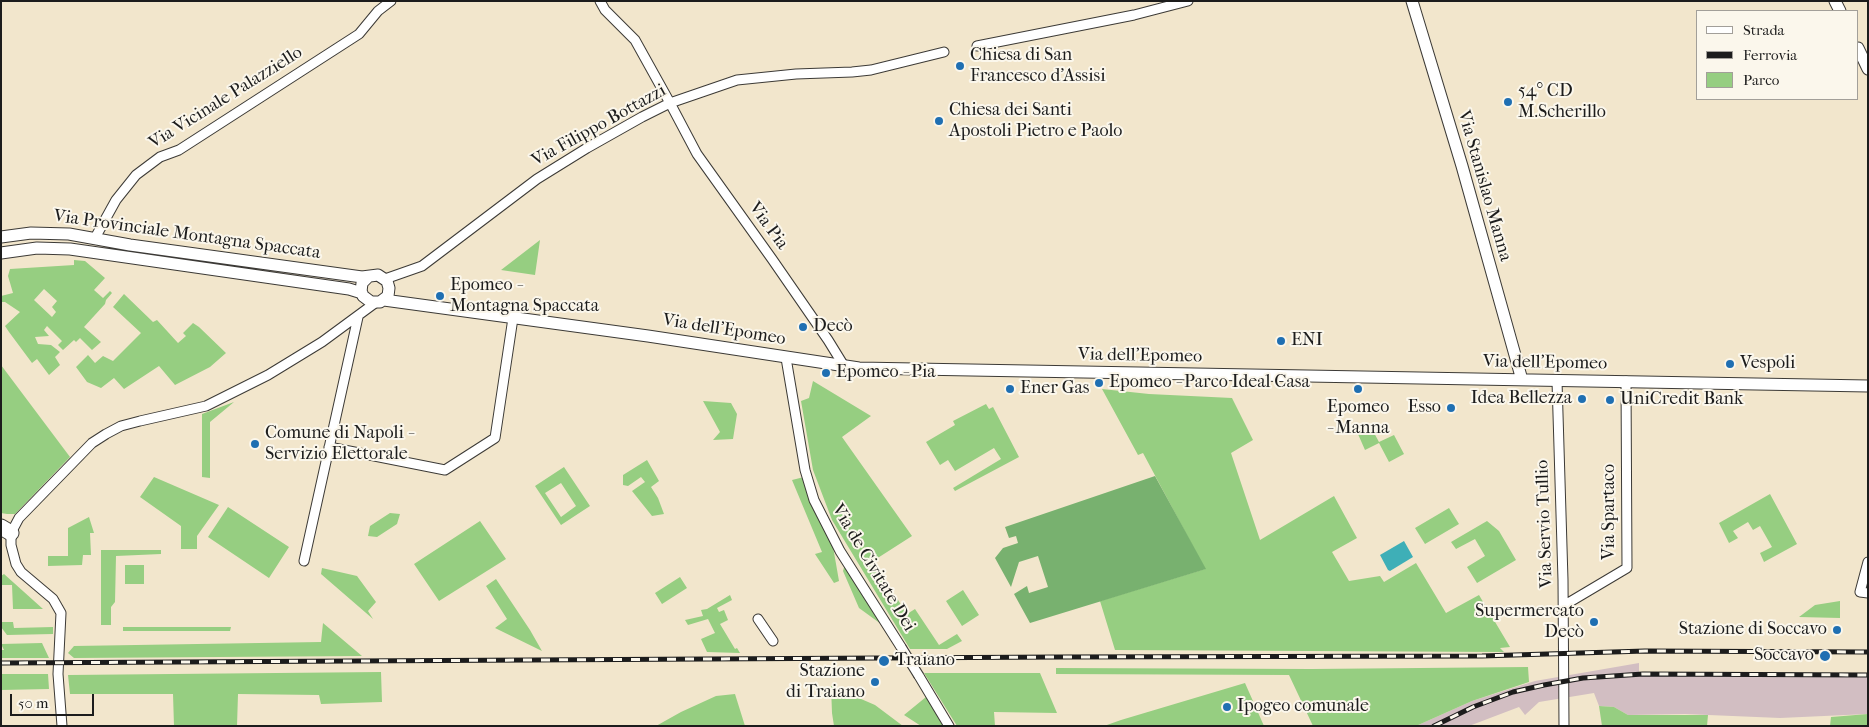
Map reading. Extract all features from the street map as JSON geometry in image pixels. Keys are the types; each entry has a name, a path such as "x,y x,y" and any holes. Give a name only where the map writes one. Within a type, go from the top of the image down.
{"street":[{"name":"Via Vicinale Palazziello","path":"95,238 116,200 136,175 160,157 179,150 359,34 378,11 391,1"},
{"name":"Via Pia","path":"600,1 605,10 634,40 697,154 772,259 844,366"},
{"path":"977,46 1134,15 1188,1"},
{"name":"Via Stanislao Manna","path":"1412,1 1462,166 1522,380"},
{"path":"1859,50 1868,69"},
{"name":"Via Filippo Bottazzi","path":"387,282 422,266 537,179 586,148 670,103 737,80 796,74 861,71 944,52"},
{"name":"Via Provinciale Montagna Spaccata","path":"1,237 31,233 69,234 137,246 368,277"},
{"name":"Via Provinciale Montagna Spaccata","path":"1,253 37,248 70,249 348,289 371,301"},
{"path":"62,726 58,674 61,613 53,598 21,572 16,564 6,530 92,443 106,434 122,426 206,406 268,375 322,342 358,317 371,301 389,292 387,282 378,275 368,277 362,283 371,301"},
{"name":"Via dell'Epomeo","path":"387,282 401,296 417,304"},
{"name":"Via dell'Epomeo","path":"371,301 417,304 868,369 1868,386"},
{"path":"304,562 358,317"},
{"path":"329,448 445,470 495,438 513,318"},
{"name":"Via de Civitate Dei","path":"786,358 805,470 814,500 840,551 949,726"},
{"name":"Via Servio Tullio","path":"1557,381 1564,726"},
{"name":"Via Spartaco","path":"1563,606 1627,568 1626,381"},
{"path":"1864,593 1868,562"},
{"path":"758,619 773,641"}],"shaded area":[{"path":"1639,663 1639,673 1868,673 1868,714 1780,718 1685,714 1628,715 1614,707 1599,706 1594,693 1539,702 1525,715 1519,707 1469,726 1416,726 1472,701 1535,681"}],"green space":[{"path":"540,240 535,275 501,270"},
{"path":"74,260 85,261 105,278 94,290 103,298 110,291 112,293 105,304 84,327 101,342 92,350 80,338 76,342 74,340 63,350 58,345 62,341 47,326 44,330 49,336 35,337 38,344 51,345 60,352 55,357 60,365 49,375 37,359 32,363 5,326 20,312 5,302 1,302 1,296 13,293 8,276 10,269 74,265","holes":["44,289 57,301 52,307 56,312 52,317 34,300"]},
{"path":"124,294 153,322 157,320 178,343 186,336 183,333 193,323 226,353 210,367 175,385 159,366 124,389 114,378 101,388 87,382 76,367 88,355 95,363 103,356 113,361 141,333 113,307"},
{"path":"1,365 70,457 15,514 1,513"},
{"path":"813,381 871,416 842,437 912,536 873,561 907,614 915,609 939,645 957,634 962,641 947,649 910,649 832,520 813,470 801,401 809,398"},
{"path":"1102,389 1149,394 1232,398 1253,440 1231,453 1260,540 1334,496 1357,538 1332,552 1349,581 1380,576 1384,582 1416,563 1446,613 1479,595 1510,647 1500,648 1504,652 1115,650 1100,601 1205,569 1143,453 1138,455"},
{"path":"703,401 731,403 737,414 733,439 713,440 720,432"},
{"path":"234,402 210,422 210,478 202,477 202,414"},
{"path":"986,404 989,409 993,407 1019,457 955,491 953,488 1001,459 994,448 955,471 948,460 940,465 926,442 955,425 953,421"},
{"path":"1357,424 1363,433 1373,431 1379,442 1394,435 1404,454 1389,462 1379,443 1365,450 1354,425"},
{"path":"647,460 659,481 651,487 658,498 664,514 652,516 632,491 645,482 641,477 628,486 623,485 623,475"},
{"path":"564,467 590,506 561,525 535,486","holes":["561,483 576,506 561,517 545,493"]},
{"path":"1155,476 1206,569 1030,623 1014,594 1027,586 1029,593 1048,587 1038,556 1019,562 1011,587 995,558 1003,548 1018,543 1016,536 1009,538 1005,527"},
{"path":"154,477 219,505 197,536 197,549 181,549 181,526 140,497"},
{"path":"804,477 811,500 830,542 832,541 839,581 834,583 815,554 822,552 792,480"},
{"path":"1770,494 1797,544 1764,562 1760,553 1772,547 1760,526 1753,530 1748,522 1733,531 1738,538 1729,543 1719,523"},
{"path":"228,507 289,547 269,578 208,537"},
{"path":"1449,508 1459,524 1425,544 1415,528"},
{"path":"390,513 400,514 397,524 377,537 368,536 370,526"},
{"path":"89,517 94,533 90,533 91,555 83,555 82,565 48,566 48,556 68,556 68,528"},
{"path":"480,521 506,559 439,601 414,564"},
{"path":"1487,521 1499,531 1516,560 1477,583 1467,567 1485,556 1475,539 1456,549 1451,542"},
{"path":"101,550 161,550 161,554 116,556 115,602 111,607 111,625 101,625"},
{"path":"845,564 881,624 859,608 843,571"},
{"path":"125,565 144,565 144,584 125,584"},
{"path":"322,568 357,576 376,602 368,611 373,619 321,574"},
{"path":"4,574 43,609 13,609 12,585 1,585 1,576"},
{"path":"680,577 687,588 662,604 655,593"},
{"path":"496,579 542,651 495,628 507,619 486,586"},
{"path":"963,590 979,615 962,626 946,601"},
{"path":"730,595 732,600 717,608 719,612 724,610 728,620 720,624 735,649 737,648 740,653 707,652 701,639 715,633 708,619 688,625 685,620 703,616 701,610 707,609"},
{"path":"1840,601 1840,618 1799,617 1815,605"},
{"path":"1,622 13,622 14,628 53,627 53,634 7,635 1,627"},
{"path":"323,623 362,656 74,658 68,653 74,646 321,642"},
{"path":"123,627 231,627 230,631 123,631"},
{"path":"42,643 49,658 1,658 1,650 4,650 1,644"},
{"path":"1528,667 1529,682 1472,701 1416,726 1313,726 1289,675 1056,674 1056,668 1312,669"},
{"path":"381,672 382,702 321,704 319,695 238,694 237,726 174,726 173,694 70,694 68,675"},
{"path":"924,673 1040,673 1057,713 994,712 995,726 957,726"},
{"path":"1,674 48,674 49,689 1,690"},
{"path":"1245,683 1264,726 1104,726 1121,720"},
{"path":"831,686 875,705 903,726 834,726"},
{"path":"735,694 745,726 656,726 716,696"},
{"path":"926,697 943,726 921,726 904,715"},
{"path":"1599,706 1614,707 1628,715 1708,715 1707,726 1602,726"},
{"path":"1868,714 1868,726 1830,726 1831,717"}],"water":[{"path":"1404,541 1413,557 1390,571 1388,570 1380,555"}],"railway":[{"path":"1,663 1482,656 1645,651 1868,652"},
{"path":"1434,726 1473,707 1513,692 1583,678 1643,674 1868,675"}],"place":[{"name":"Chiesa di San Francesco d'Assisi","path":"960,66"},
{"name":"54° CD M.Scherillo","path":"1508,102"},
{"name":"Chiesa dei Santi Apostoli Pietro e Paolo","path":"939,121"},
{"name":"Epomeo - Montagna Spaccata","path":"440,296"},
{"name":"Decò","path":"803,327"},
{"name":"ENI","path":"1281,341"},
{"name":"Vespoli","path":"1730,364"},
{"name":"Epomeo - Pia","path":"826,373"},
{"name":"Epomeo - Parco Ideal Casa","path":"1099,383"},
{"name":"Ener Gas","path":"1010,389"},
{"name":"Epomeo - Manna","path":"1358,389"},
{"name":"Idea Bellezza","path":"1582,399"},
{"name":"UniCredit Bank","path":"1610,400"},
{"name":"Esso","path":"1451,408"},
{"name":"Comune di Napoli - Servizio Elettorale","path":"255,444"},
{"name":"Supermercato Decò","path":"1594,622"},
{"name":"Stazione di Soccavo","path":"1837,630"},
{"name":"Soccavo","path":"1825,656"},
{"name":"Traiano","path":"884,661"},
{"name":"Stazione di Traiano","path":"875,682"},
{"name":"Ipogeo comunale","path":"1227,707"}]}
